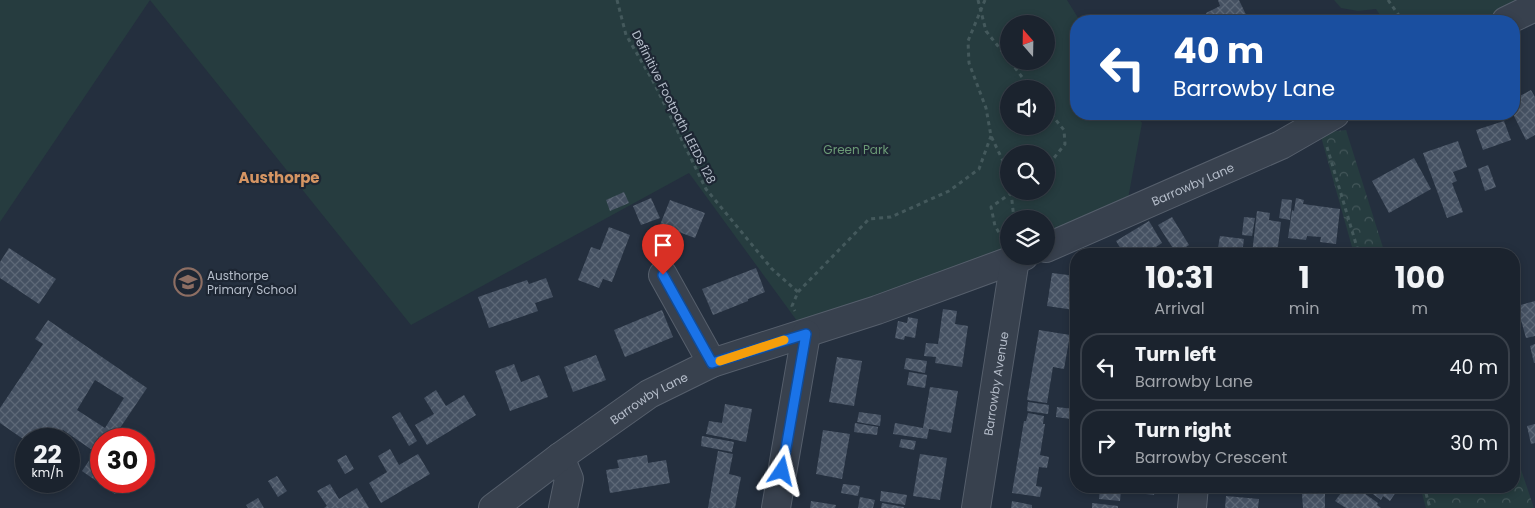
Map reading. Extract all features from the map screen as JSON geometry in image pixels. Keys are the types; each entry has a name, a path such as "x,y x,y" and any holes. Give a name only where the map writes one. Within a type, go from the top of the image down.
{"street":[{"path":"1518,15 1535,6"},
{"name":"Barrowby Lane","path":"1055,244 1281,145 1324,120"},
{"name":"Barrowby Lane","path":"494,508 560,456 649,394 712,363 877,310 1000,258"},
{"name":"Barrowby Avenue","path":"976,508 1012,265"},
{"path":"663,275 712,363"},
{"path":"776,508 806,334"},
{"path":"560,456 569,478 563,508"},
{"path":"1192,508 1193,493"}],"path":[{"name":"Definitive Footpath LEEDS 128","path":"617,0 626,34 653,81 706,189 772,268 798,292"},
{"path":"978,0 986,31 1000,49"},
{"path":"985,0 968,41 969,63 986,108 992,136 1000,153"},
{"path":"1388,0 1399,15"},
{"path":"1016,70 1024,80"},
{"path":"1055,119 1064,130 1066,144 1055,157"},
{"path":"1327,120 1358,248"},
{"path":"806,334 792,306 798,292 869,219 891,217 915,207 950,191 979,169 992,136"},
{"path":"1000,233 995,226 991,207 1001,200"},
{"path":"1426,493 1430,508"}],"green space":[{"path":"0,0 150,0 0,222"},
{"name":"Green Park","path":"150,0 1067,0 1076,15 1070,15 1070,120 1140,120 1142,123 1128,199 1055,230 1055,210 1000,210 1000,254 800,325 689,173 411,325"},
{"path":"1334,0 1523,0 1501,15 1380,15 1376,9 1358,11 1341,8"},
{"path":"1346,130 1383,248 1352,248 1320,133"},
{"path":"1520,467 1534,508 1426,508 1422,493 1520,493"}],"building":[{"path":"1218,0 1239,0 1246,15 1207,15 1206,13 1220,6"},
{"path":"1531,90 1535,97 1535,135 1526,140 1516,120 1520,120 1520,96"},
{"path":"1504,121 1511,140 1483,150 1476,130"},
{"path":"1458,141 1467,167 1453,172 1457,181 1452,183 1463,212 1447,218 1423,153"},
{"path":"1414,158 1431,189 1389,213 1372,181"},
{"path":"1488,165 1496,187 1485,191 1478,169"},
{"path":"624,192 629,203 610,211 606,200"},
{"path":"651,198 660,218 641,225 633,206"},
{"path":"1296,198 1304,200 1303,204 1340,209 1336,244 1320,242 1321,237 1307,236 1306,240 1288,238 1292,210 1294,211"},
{"path":"1282,199 1292,200 1290,220 1279,218"},
{"path":"670,200 705,213 695,238 660,225"},
{"path":"1257,211 1270,213 1269,220 1281,222 1278,248 1253,248"},
{"path":"1172,217 1189,245 1184,248 1173,248 1158,225"},
{"path":"1244,217 1255,218 1252,236 1242,235"},
{"path":"1149,221 1162,243 1154,248 1120,248 1116,241"},
{"path":"609,227 630,235 612,282 603,279 599,288 578,280 591,247 600,250"},
{"path":"1220,236 1244,239 1243,248 1218,248"},
{"path":"9,248 56,279 39,304 0,278 0,262"},
{"path":"756,268 765,292 713,315 702,289"},
{"path":"1052,273 1070,275 1070,309 1047,306"},
{"path":"546,278 553,297 535,303 538,311 489,328 478,297 527,280 529,284"},
{"path":"1535,301 1535,336 1526,338 1520,317 1520,305"},
{"path":"943,309 957,311 955,324 968,326 962,367 935,363 936,357 924,356 926,343 938,344"},
{"path":"662,310 673,337 625,357 614,330"},
{"path":"908,317 918,319 915,338 905,336 904,340 895,338 898,321 907,323"},
{"path":"48,320 147,388 120,428 105,428 90,428 90,449 80,442 80,428 15,428 15,433 0,423 0,408 43,344 35,339","holes":["95,380 124,398 105,428 77,410"]},
{"path":"1039,330 1070,335 1064,369 1053,367 1047,403 1027,400"},
{"path":"1535,344 1535,363 1534,363 1530,346"},
{"path":"596,355 606,380 573,392 564,367"},
{"path":"837,357 862,361 854,406 829,402"},
{"path":"906,358 927,361 925,373 904,369"},
{"path":"514,364 521,382 539,375 548,397 510,411 495,371"},
{"path":"909,372 927,375 925,388 907,385"},
{"path":"930,387 958,391 951,433 929,429 927,439 893,434 895,423 923,428"},
{"path":"436,390 446,406 464,395 476,415 427,445 415,425 434,414 424,398"},
{"path":"1028,402 1049,405 1048,414 1027,411"},
{"path":"725,404 752,409 746,442 706,434 709,421 722,423"},
{"path":"1057,407 1070,409 1070,419 1056,417"},
{"path":"400,412 417,441 409,446 392,417"},
{"path":"859,412 881,415 880,426 857,422"},
{"path":"1028,413 1044,416 1043,424 1045,424 1040,455 1049,457 1047,468 1039,467 1036,486 1042,487 1040,497 1012,493 1024,421 1026,421"},
{"path":"855,423 878,427 877,435 854,432"},
{"path":"1535,424 1535,443 1531,444 1527,426"},
{"path":"823,430 850,434 842,479 816,474"},
{"path":"702,436 734,442 732,452 701,446"},
{"path":"901,439 916,441 914,450 899,447"},
{"path":"390,449 399,465 418,454 430,474 381,503 369,483 387,472 378,456"},
{"path":"718,451 733,454 729,474 741,477 735,508 708,508"},
{"path":"920,454 947,458 940,500 913,496"},
{"path":"346,455 354,469 345,474 337,460"},
{"path":"647,455 648,463 666,460 670,483 610,493 606,470 619,468 617,460"},
{"path":"90,459 90,477 82,471"},
{"path":"277,476 287,491 278,497 268,481"},
{"path":"330,484 339,499 357,488 369,508 324,508 327,506 317,491"},
{"path":"843,484 860,486 858,496 841,493"},
{"path":"881,491 907,495 905,505 880,501"},
{"path":"1100,493 1121,493 1120,501 1099,499"},
{"path":"1138,493 1154,493 1154,495"},
{"path":"1341,493 1364,493 1378,503 1377,505 1381,508 1346,508 1335,501"},
{"path":"1372,493 1395,493 1390,501 1383,496 1381,500"},
{"path":"1302,494 1325,494 1325,508 1303,508"},
{"path":"1226,496 1259,499 1258,508 1225,508"},
{"path":"860,497 875,500 873,508 858,508"},
{"path":"258,498 264,508 248,508 246,505"},
{"path":"811,501 836,505 835,508 810,508"},
{"path":"1012,501 1032,505 1032,508 1011,508"},
{"path":"882,503 904,507 904,508 881,508"},
{"path":"1092,503 1118,506 1118,508 1092,508"}],"slow traffic":[{"path":"720,361 784,340"}],"place":[{"name":"Austhorpe Primary School","path":"188,282"}],"district":[{"name":"Austhorpe","path":"279,177"}],"route":[{"path":"663,275 712,363 806,334 782,471"}]}
